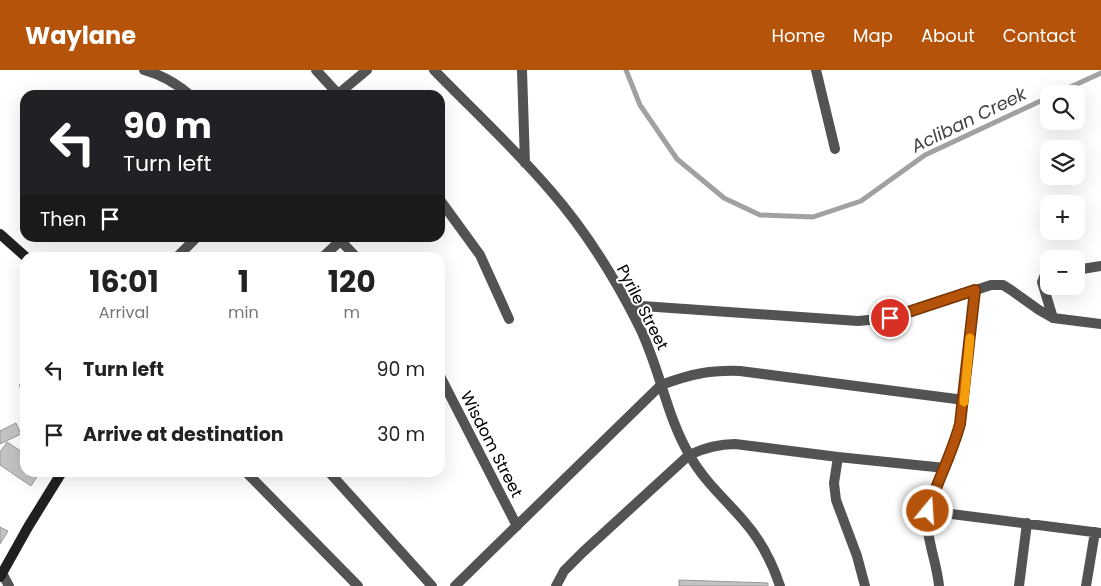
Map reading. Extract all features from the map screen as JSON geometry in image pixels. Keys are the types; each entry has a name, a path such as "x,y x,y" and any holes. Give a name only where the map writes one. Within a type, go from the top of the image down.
{"street":[{"path":"144,70 164,77 184,90"},
{"path":"316,70 334,90"},
{"path":"344,90 367,70"},
{"name":"Pyrile Street","path":"434,70 550,190 572,217 602,260 628,306 652,355 677,430 689,455 699,472 744,521 763,549 780,586"},
{"path":"522,70 525,163"},
{"path":"816,70 835,149"},
{"path":"445,207 480,255 509,319"},
{"path":"0,234 20,252"},
{"path":"182,252 192,242"},
{"path":"327,252 336,242"},
{"path":"342,242 351,252"},
{"path":"1085,269 1101,266"},
{"path":"628,306 858,321 890,318 991,285 1003,285 1053,318 1101,324"},
{"path":"939,586 938,571 929,531 928,511 934,491 956,442 964,400 975,290"},
{"path":"1046,295 1053,318"},
{"path":"454,586 661,385 688,375 716,370 740,371 964,400"},
{"name":"Wisdom Street","path":"445,386 517,526"},
{"path":"556,586 564,571 583,552 689,455 705,448 721,444 735,444 945,468"},
{"path":"838,457 834,483 836,500 857,556 865,586"},
{"path":"9,586 1,575 59,477"},
{"path":"251,477 358,586"},
{"path":"334,477 432,586"},
{"path":"928,511 1098,532 1086,586"},
{"path":"1019,586 1027,523"}],"building":[{"path":"16,423 20,434 0,444 0,431"},
{"path":"7,442 20,451 20,477 37,477 31,486 0,465 0,452"},
{"path":"0,527 8,531 0,544"},
{"path":"679,580 768,583 768,586 679,586"}],"waterway":[{"name":"Acliban Creek","path":"626,70 640,105 677,159 724,198 760,215 813,217 861,201 925,155 1040,101"},
{"name":"Acliban Creek","path":"1075,85 1101,73"}],"slow traffic":[{"path":"964,402 970,338"}],"route":[{"path":"890,318 975,290 960,424 956,442 934,491 928,511"}]}
